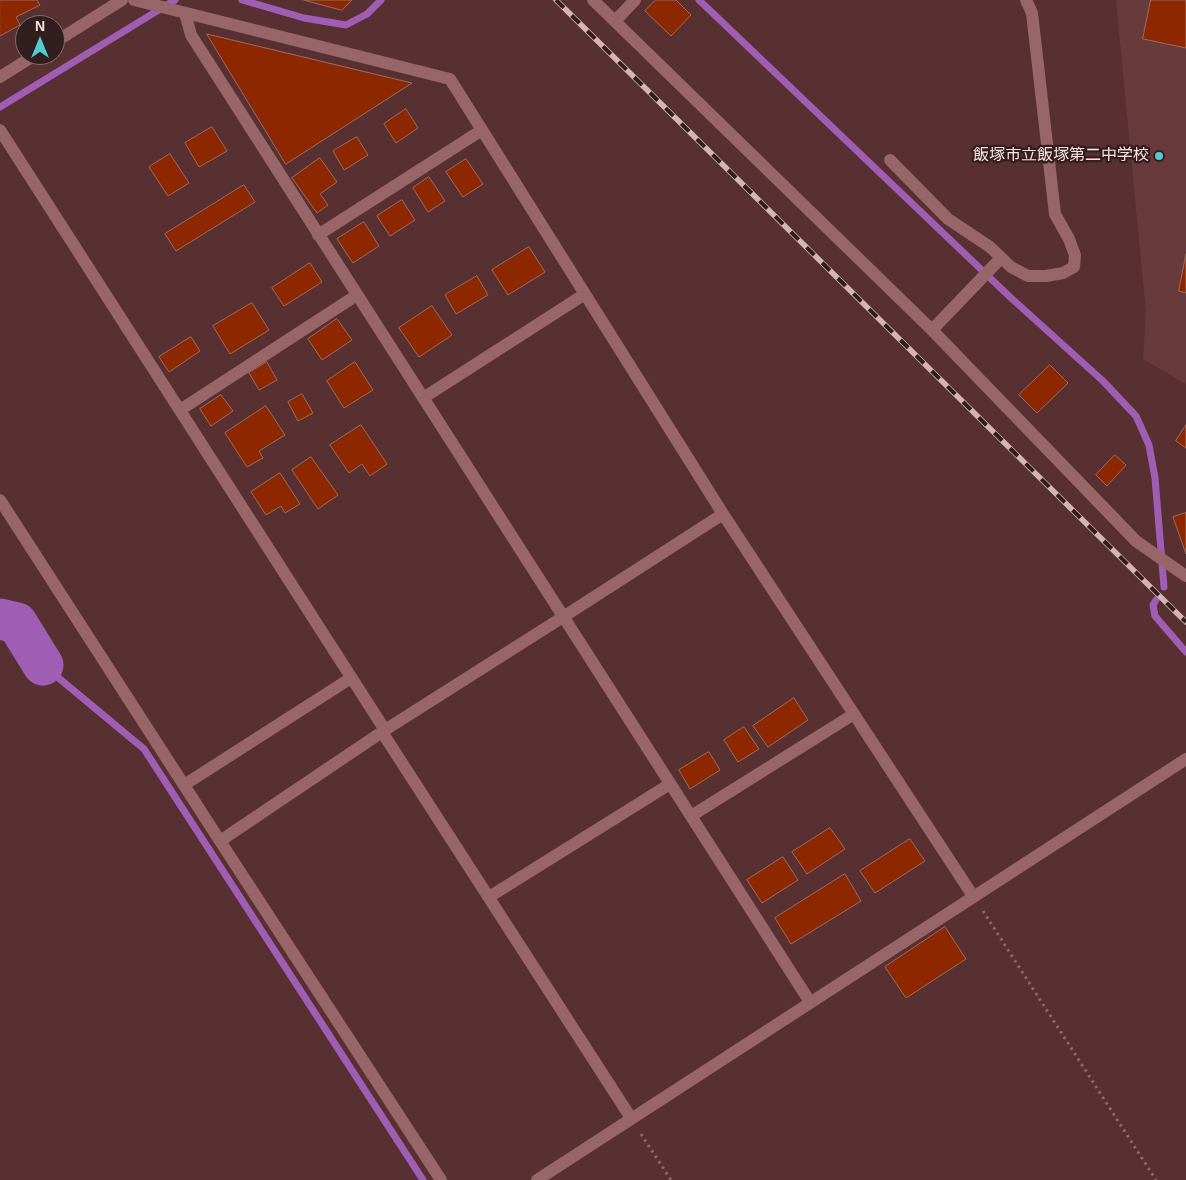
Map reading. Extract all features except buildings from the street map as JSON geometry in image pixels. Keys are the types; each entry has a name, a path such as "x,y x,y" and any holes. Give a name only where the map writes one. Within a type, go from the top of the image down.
{"street":[{"path":"65,36 122,0"},
{"path":"134,0 450,79 723,514 973,896"},
{"path":"593,0 932,330 1136,541 1186,576"},
{"path":"615,21 636,0"},
{"path":"890,160 948,218 990,247 997,261 1028,276 1064,274 1074,267 1075,254 1055,214 1032,13 1026,0"},
{"path":"185,13 191,35 810,1002"},
{"path":"0,77 19,65"},
{"path":"0,130 351,678 488,897 631,1118"},
{"path":"318,235 482,130"},
{"path":"932,330 997,261"},
{"path":"423,398 585,294"},
{"path":"180,410 357,295"},
{"path":"0,500 440,1180"},
{"path":"220,841 383,731 723,514"},
{"path":"184,786 351,678"},
{"path":"691,816 854,714"},
{"path":"537,1180 1186,759"},
{"path":"488,897 670,784"}],"path":[{"path":"973,896 1156,1180"},
{"path":"631,1118 671,1180"}],"shaded area":[{"name":"飯塚市立飯塚第二中学校","path":"1116,0 1186,0 1186,384 1143,359 1146,312"}],"waterway":[{"path":"0,107 175,0"},
{"path":"242,0 304,18 346,25 367,14 381,0"},
{"path":"699,0 1010,297 1103,381 1136,416 1149,445 1155,478 1164,587"},
{"path":"1156,600 1153,605 1155,616 1186,652"},
{"path":"0,619 17,623 43,665"},
{"path":"43,665 144,749 423,1180"}],"railway":[{"path":"556,0 1186,622"}],"place":[{"name":"飯塚市立飯塚第二中学校","path":"1159,156"}]}
